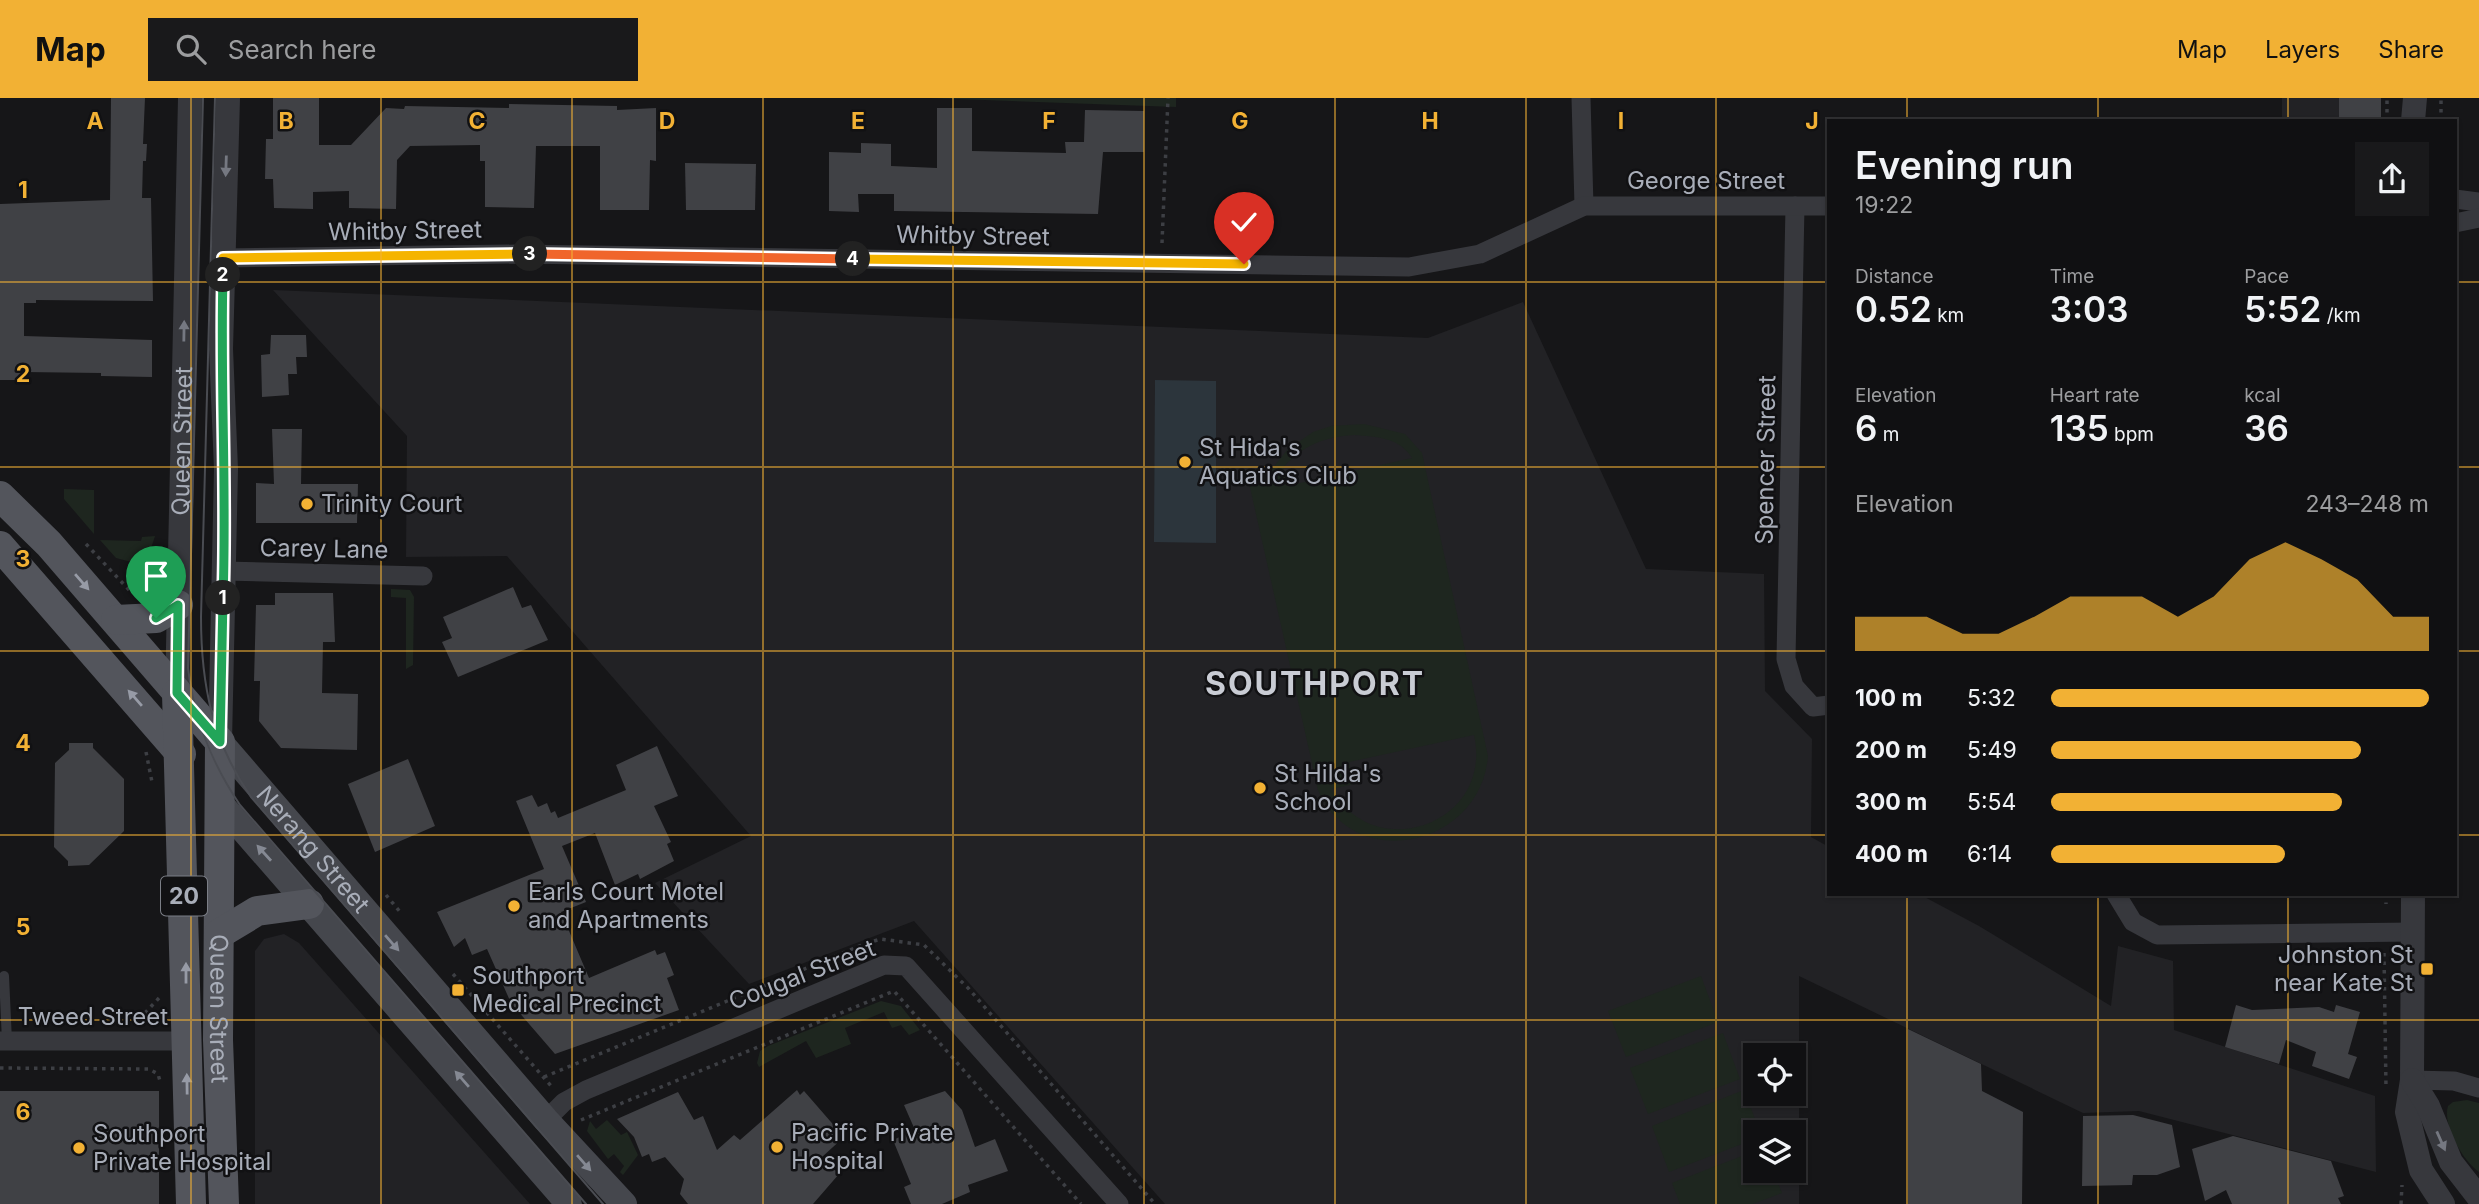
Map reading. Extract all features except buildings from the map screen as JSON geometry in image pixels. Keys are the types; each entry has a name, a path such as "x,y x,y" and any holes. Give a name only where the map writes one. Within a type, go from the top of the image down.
{"main road":[{"name":"Nerang Street","path":"0,496 49,544 116,620 546,1120 624,1204"},
{"name":"Nerang Street","path":"0,546 569,1204"},
{"path":"116,620 156,618 178,605"},
{"name":"Queen Street","path":"177,693 191,1204"},
{"name":"Queen Street","path":"220,742 218,1040 224,1204"},
{"path":"219,934 257,911 309,904"}],"street":[{"name":"Queen Street","path":"177,693 190,98"},
{"name":"Queen Street","path":"220,742 226,468 221,349 228,98"},
{"path":"1581,98 1584,206"},
{"path":"2413,119 2416,98"},
{"path":"2416,98 2419,119"},
{"path":"2457,199 2479,202"},
{"name":"Whitby Street","path":"223,258 518,254 1409,267 1480,254 1584,206"},
{"name":"George Street","path":"1584,206 1827,206"},
{"name":"Spencer Street","path":"1795,206 1786,659 1794,686 1821,706"},
{"path":"2457,223 2479,218"},
{"name":"Carey Lane","path":"224,571 423,576"},
{"path":"2117,896 2133,922 2157,935 2413,932"},
{"path":"2413,896 2412,1080 2407,1112 2412,1142 2428,1185 2444,1204"},
{"name":"Cougal Street","path":"546,1120 564,1102 586,1090 884,965 906,966 1119,1204"},
{"name":"Tweed Street","path":"3,1041 187,1041"},
{"path":"2412,1080 2454,1081 2479,1088"},
{"path":"2412,1080 2428,1106 2451,1162 2479,1198"}],"lane":[{"path":"3,1041 4,976"}],"path":[{"path":"1161,263 1168,98"},
{"path":"2387,98 2387,119"},
{"path":"2441,98 2441,119"},
{"path":"2386,896 2386,904"},
{"path":"544,1077 867,943 881,939 910,942 924,945 969,989 1155,1204"},
{"path":"581,1120 894,991 1081,1204"},
{"path":"0,1068 143,1069"}],"shaded area":[{"path":"930,98 1176,98 1176,107"},
{"path":"2282,98 2381,98 2381,119 2282,119"},
{"name":"St Hilda's School","path":"273,290 1428,338 1523,302 1646,569 1764,574 1765,691 1812,739 1811,837 1827,846 1827,896 1923,896 1979,926 2111,1006 2118,946 2173,961 2174,1030 2375,1096 2376,1172 2139,1111 2083,1113 1799,976 1799,1043 1743,1043 1743,1106 1799,1106 1799,1120 1743,1120 1743,1183 1799,1183 1799,1204 1165,1204 914,921 749,984 655,883 751,836 507,556 406,557 407,436"},
{"name":"St Hida's Aquatics Club","path":"1155,380 1216,381 1216,543 1154,542"},
{"path":"1364,424 1405,434 1422,453 1488,756 1480,787 1464,811 1441,829 1414,839 1386,840 1359,833 1336,817 1318,790 1247,474 1272,469 1287,450 1313,432 1331,426","holes":["1354,435 1394,442 1412,458 1287,486 1283,468 1298,453 1324,440","1474,735 1475,766 1466,792 1449,812 1426,824 1401,829 1375,826 1351,812 1332,789 1354,784 1349,762"]},
{"path":"64,489 94,490 94,534 64,499"},
{"path":"155,536 150,551 139,564 116,558 100,540 141,541 142,537"},
{"path":"391,589 410,590 414,597 413,665 406,669 406,598 391,597"},
{"path":"284,934 299,943 530,1204 255,1204 255,951 264,939"},
{"path":"1701,976 1718,1022 1626,1057 1608,1011"},
{"path":"881,1001 901,1006 920,1030 909,1035 901,1025 892,1028 884,1012 845,1028 851,1044 816,1058 806,1041 759,1067 757,1063 760,1051 768,1046"},
{"path":"1723,1033 1740,1079 1648,1114 1630,1068"},
{"path":"1743,1090 1743,1106 1750,1106 1755,1120 1743,1120 1743,1144 1669,1172 1652,1126"},
{"path":"2467,1100 2479,1103 2479,1172 2455,1142 2448,1123 2448,1106 2453,1102"},
{"path":"607,1120 621,1135 627,1132 638,1155 623,1175 620,1172 624,1166 614,1154 608,1159 587,1131 590,1121 596,1129"},
{"path":"1743,1156 1743,1183 1778,1183 1782,1193 1753,1204 1680,1204 1672,1183"}],"tram line":[{"path":"203,98 188,668 205,740 220,773 240,805 586,1204"},
{"path":"215,98 201,617 203,666 218,733 251,797 603,1204"}],"place":[{"name":"St Hida's Aquatics Club","path":"1185,462"},
{"name":"Trinity Court","path":"307,504"},
{"name":"St Hilda's School","path":"1260,788"},
{"name":"Earls Court Motel and Apartments","path":"514,906"},
{"name":"Johnston St near Kate St","path":"2427,969"},
{"name":"Southport Medical Precinct","path":"458,990"},
{"name":"Pacific Private Hospital","path":"777,1147"},
{"name":"Southport Private Hospital","path":"79,1148"}],"district":[{"name":"SOUTHPORT","path":"1315,684"}],"route":[{"path":"156,618 178,605 177,693 220,742 226,468 221,369 223,258 518,254 1244,264"}]}
